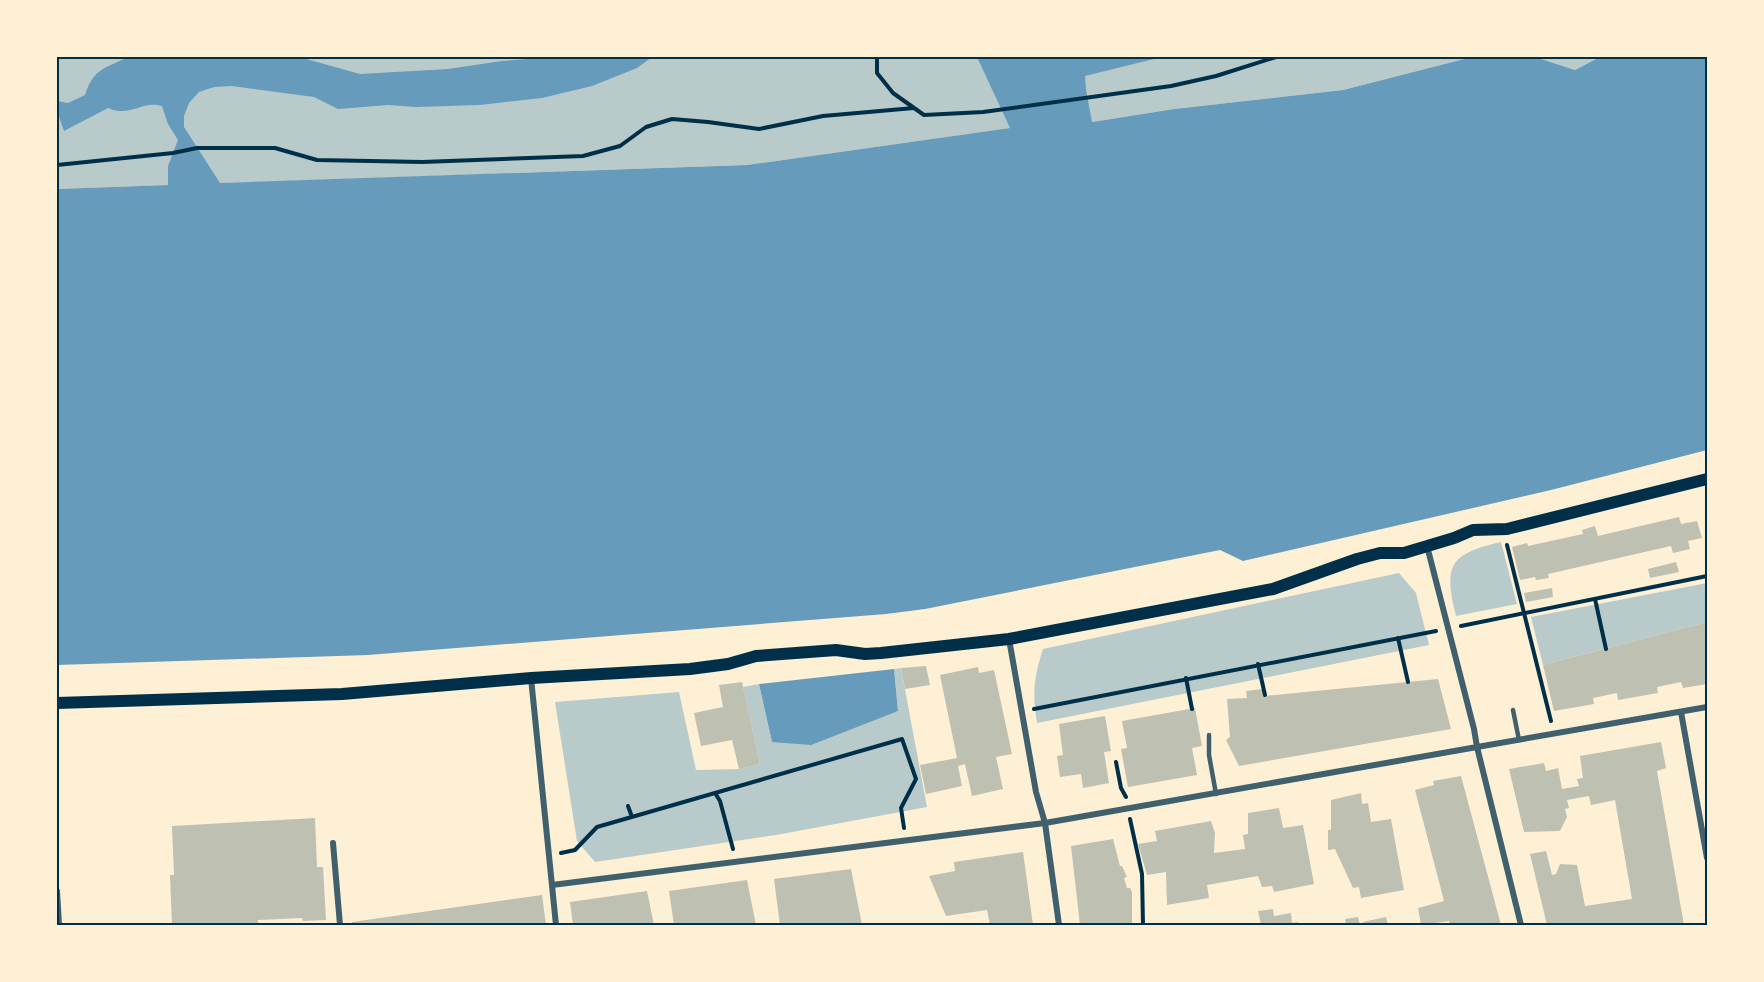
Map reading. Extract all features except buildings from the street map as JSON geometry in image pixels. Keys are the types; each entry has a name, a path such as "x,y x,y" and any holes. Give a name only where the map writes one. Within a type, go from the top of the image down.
{"main road":[{"path":"57,703 342,694 531,678 700,668 728,664 756,656 836,650 873,653 1009,639 1273,589 1380,553 1404,553 1473,530 1507,529 1707,478"}],"street":[{"path":"1426,546 1474,729 1521,925"},
{"path":"1009,639 1036,792 1045,823 1059,925"},
{"path":"531,678 556,925"},
{"path":"552,885 1045,823 1707,707"},
{"path":"1681,712 1707,858"},
{"path":"333,843 340,925"},
{"path":"57,891 59,925"}],"lane":[{"path":"1512,710 1520,740"},
{"path":"1209,735 1213,794"}],"path":[{"path":"877,57 877,73 893,93 924,115 983,112 1171,86 1216,76 1276,57"},
{"path":"57,165 173,153 197,148 275,148 317,160 423,162 583,156 620,146 646,127 672,119 759,129 823,116 914,108"},
{"path":"1517,542 1507,545 1554,734"},
{"path":"1022,711 1707,576"},
{"path":"1595,599 1606,649"},
{"path":"1398,638 1408,682"},
{"path":"1258,664 1265,695"},
{"path":"1186,678 1192,709"},
{"path":"549,856 575,850 597,827 902,740 916,779 901,808 905,841"},
{"path":"1116,762 1121,788 1126,794 1142,874 1143,925"},
{"path":"715,793 720,801 736,862"},
{"path":"628,806 632,817"}],"shaded area":[{"path":"57,57 1472,57 1343,90 1174,109 1092,122 1011,128 747,165 57,189"},
{"path":"1535,57 1600,57 1575,70"},
{"path":"1501,542 1517,604 1456,616 1450,584 1454,564 1471,551"},
{"path":"1399,573 1416,593 1429,645 1037,723 1035,685 1043,649"},
{"path":"1707,583 1707,622 1543,665 1531,617"},
{"path":"901,668 927,807 776,835 595,862 577,841 555,702 679,692 696,770 739,769 760,764 743,687 759,684 772,742 898,711 894,669"}],"water":[{"path":"128,57 299,57 360,74 448,69 502,61 554,57 652,57 637,68 592,86 542,98 480,105 416,107 388,105 338,109 314,97 232,86 214,87 199,92 189,103 184,116 184,127 220,183 747,165 1010,128 977,57 1162,57 1085,76 1092,122 1174,109 1343,90 1472,57 1535,57 1575,70 1600,57 1707,57 1707,450 1551,490 1243,561 1220,550 925,609 368,655 57,665 57,189 168,185 168,166 178,140 168,124 162,106 148,105 123,111 108,108 64,131 57,111 57,101 68,103 85,95 96,74"},
{"path":"894,669 898,711 811,745 772,742 759,684"}]}
